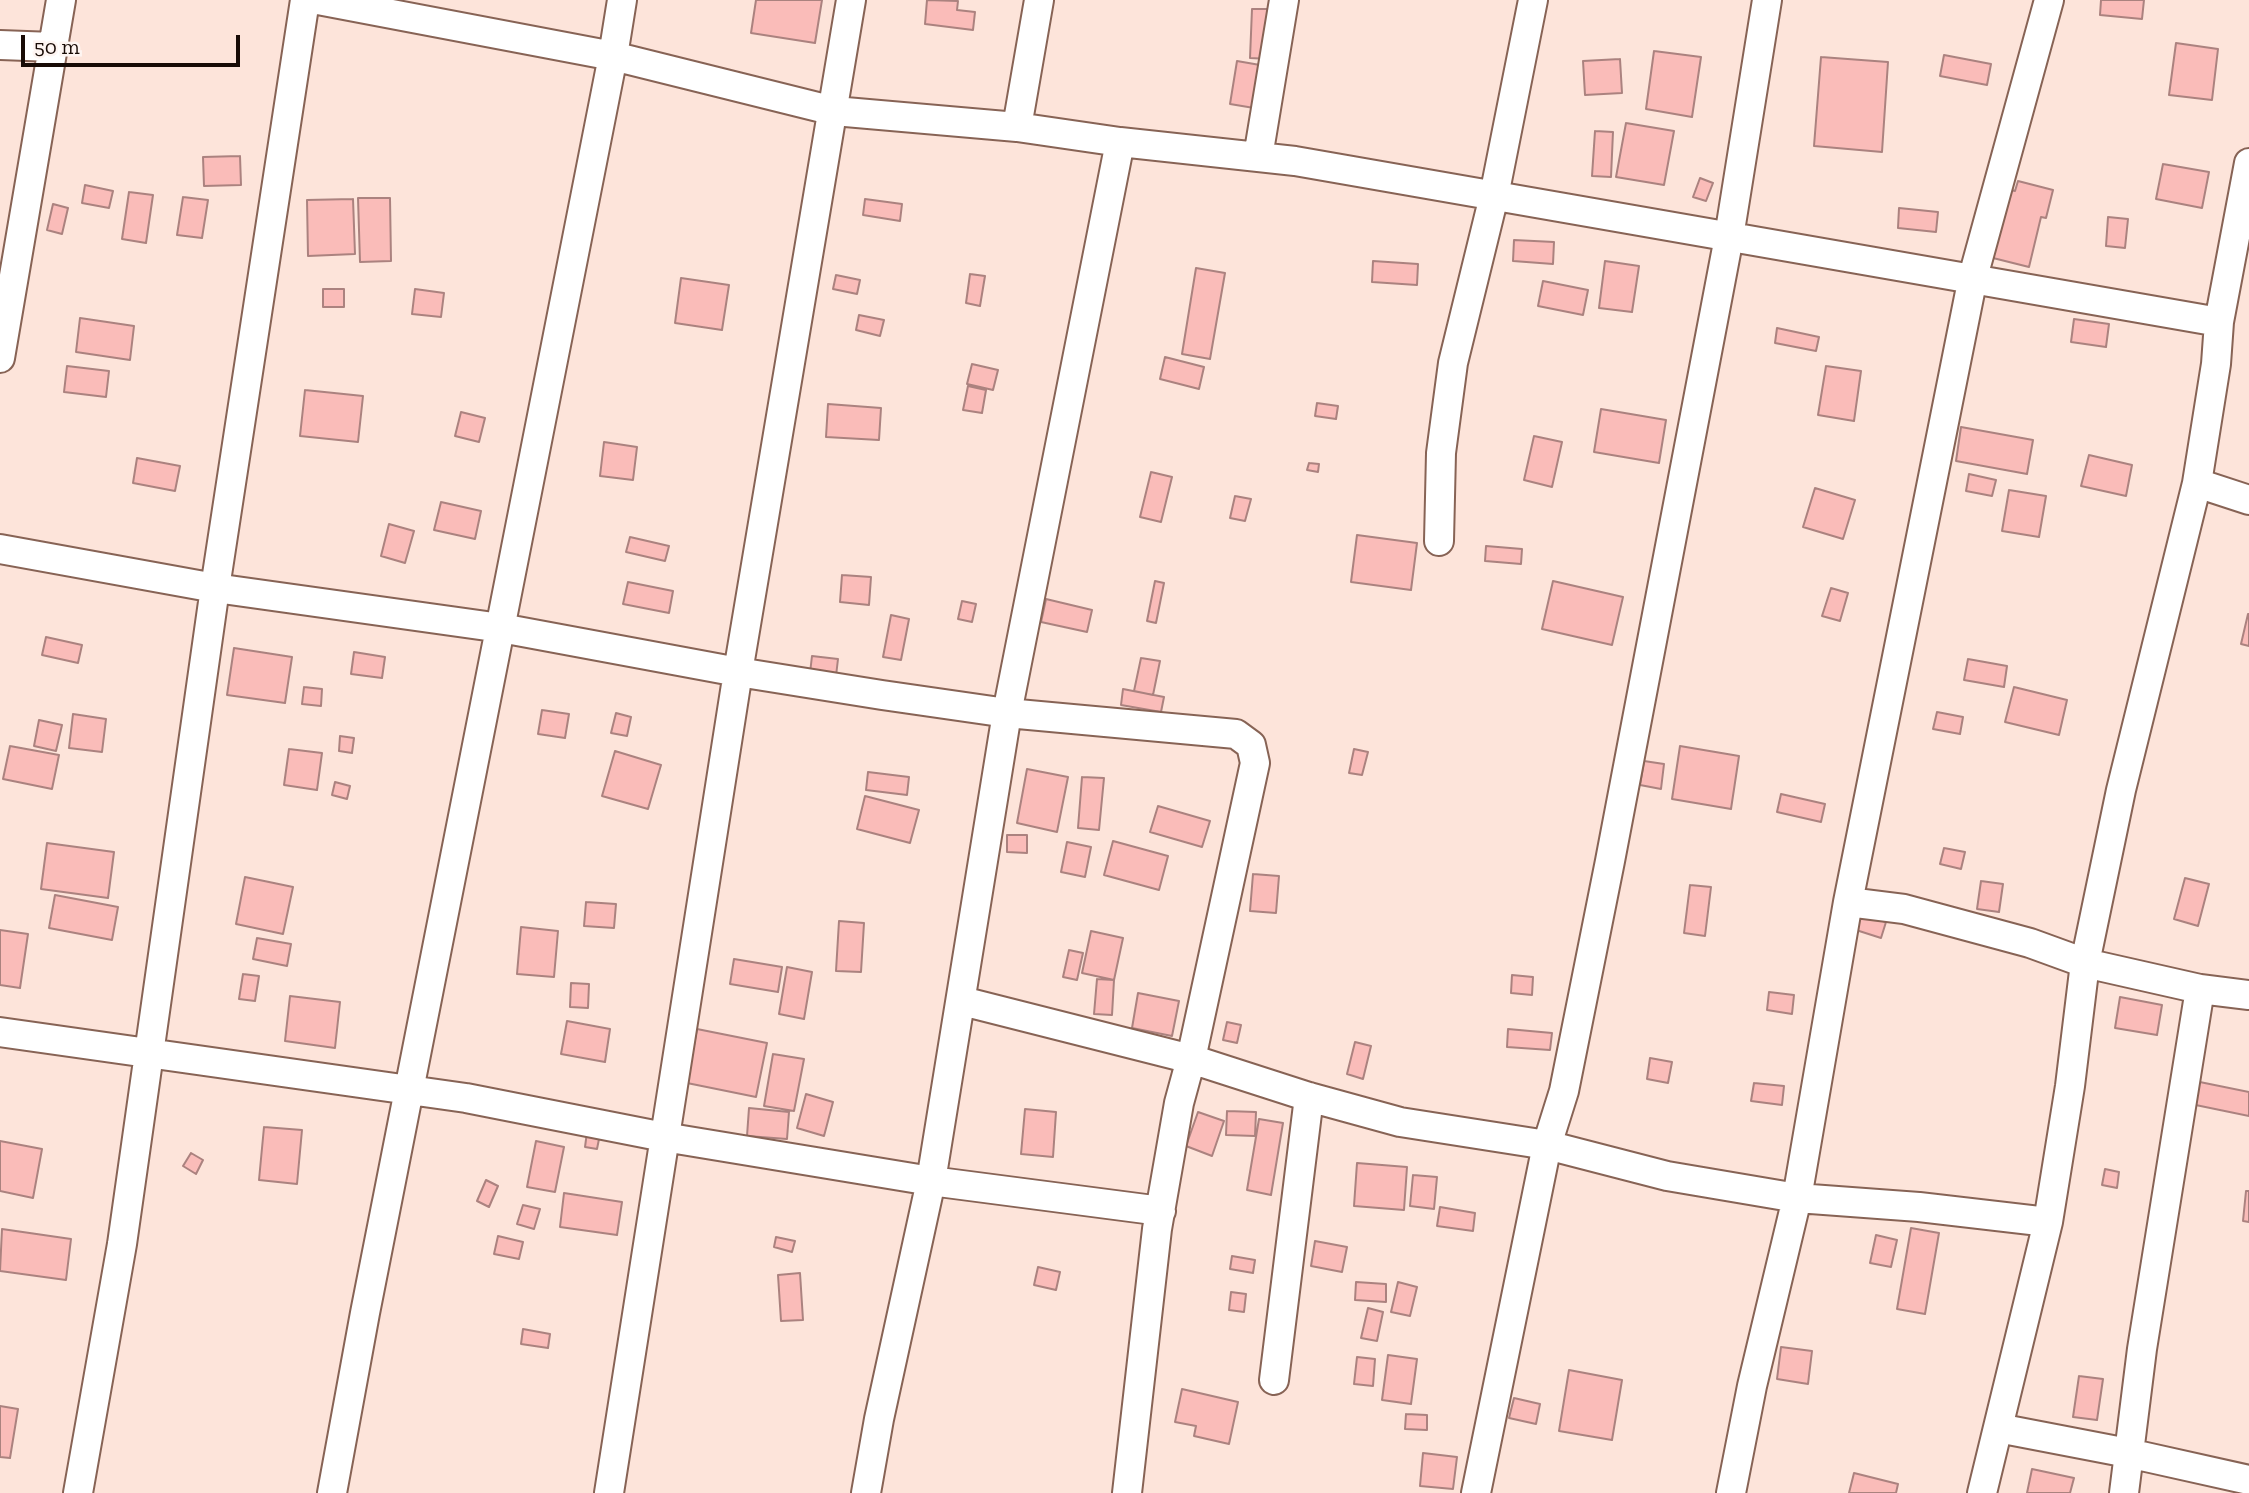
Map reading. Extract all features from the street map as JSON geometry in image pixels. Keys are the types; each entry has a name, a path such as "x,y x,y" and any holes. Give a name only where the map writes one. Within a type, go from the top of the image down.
{"street":[{"path":"0,358 61,0"},
{"path":"78,1493 122,1244 215,588 304,0"},
{"path":"318,0 613,56 834,111 1017,127 1120,142 1295,161 2219,321"},
{"path":"332,1493 622,0"},
{"path":"609,1493 738,672 851,0"},
{"path":"1017,127 1039,0"},
{"path":"1258,157 1284,0"},
{"path":"1439,541 1441,453 1453,363 1494,196 1533,0"},
{"path":"1476,1493 1547,1145 1564,1091 1729,237 1767,0"},
{"path":"1731,1493 1752,1387 1797,1198 1848,902 1973,277 2049,0"},
{"path":"0,46 53,47"},
{"path":"866,1493 879,1419 931,1181 1007,713 1120,142"},
{"path":"1982,1493 2048,1222 2070,1086 2085,963 2121,790 2197,483 2216,364 2219,321 2249,163"},
{"path":"2197,483 2249,500"},
{"path":"0,549 215,588 501,628 738,672 1007,713 1236,734 1251,745 1255,763 1191,1059 1179,1103 1161,1212 1127,1493"},
{"path":"1848,902 1904,909 2030,943 2085,963 2200,989 2249,995"},
{"path":"2124,1493 2128,1452 2200,989"},
{"path":"962,1002 1191,1059 1309,1097 1400,1122 1547,1145 1667,1176 1797,1198 1919,1207 2048,1222"},
{"path":"0,1032 466,1098 664,1137 931,1181 1161,1212"},
{"path":"1274,1380 1309,1097"},
{"path":"1998,1427 2128,1452 2249,1480"}],"building":[{"path":"756,0 822,0 815,43 751,33"},
{"path":"927,0 958,1 957,10 975,12 973,30 925,24"},
{"path":"2101,0 2144,0 2142,19 2100,15"},
{"path":"1252,9 1271,9 1269,59 1250,58"},
{"path":"2176,43 2218,49 2212,100 2169,95"},
{"path":"1654,51 1701,57 1692,117 1646,109"},
{"path":"1944,55 1991,64 1987,85 1940,76"},
{"path":"1821,57 1888,62 1882,152 1814,146"},
{"path":"1620,59 1622,93 1585,95 1583,61"},
{"path":"1237,61 1260,65 1254,108 1230,104"},
{"path":"1626,123 1674,131 1664,185 1616,177"},
{"path":"1595,131 1613,132 1611,177 1592,176"},
{"path":"240,156 241,185 204,186 203,157"},
{"path":"2163,164 2209,172 2202,208 2156,199"},
{"path":"1700,178 1713,183 1706,201 1693,197"},
{"path":"2018,181 2053,190 2046,218 2041,217 2029,267 1985,256 2002,188 2015,191"},
{"path":"85,185 113,191 109,208 82,203"},
{"path":"129,192 153,195 146,243 122,239"},
{"path":"183,197 208,200 202,238 177,235"},
{"path":"358,198 390,198 391,261 360,262"},
{"path":"353,199 355,254 308,256 307,200"},
{"path":"865,199 902,204 900,221 863,215"},
{"path":"53,204 68,208 62,234 47,230"},
{"path":"1899,208 1938,212 1936,232 1898,228"},
{"path":"2108,217 2128,219 2125,248 2106,246"},
{"path":"1514,240 1554,242 1553,264 1513,261"},
{"path":"1373,261 1418,264 1417,285 1372,282"},
{"path":"1605,261 1639,266 1632,312 1599,308"},
{"path":"1196,268 1225,273 1210,359 1182,354"},
{"path":"970,274 985,276 980,306 966,303"},
{"path":"836,275 860,280 857,294 833,289"},
{"path":"681,278 729,285 722,330 675,323"},
{"path":"1543,281 1588,290 1583,315 1538,306"},
{"path":"323,289 344,289 344,307 323,307"},
{"path":"415,289 444,293 441,317 412,314"},
{"path":"859,315 884,320 880,336 856,330"},
{"path":"80,318 134,326 130,360 76,352"},
{"path":"2074,319 2109,324 2106,347 2071,342"},
{"path":"1777,328 1819,337 1816,351 1775,343"},
{"path":"1165,357 1204,367 1199,389 1160,379"},
{"path":"972,364 998,370 993,390 967,384"},
{"path":"67,366 109,371 106,397 64,392"},
{"path":"1826,366 1861,371 1854,421 1818,415"},
{"path":"968,386 986,390 982,413 963,410"},
{"path":"305,390 363,396 358,442 300,436"},
{"path":"1317,403 1338,406 1336,419 1315,416"},
{"path":"828,404 881,408 879,440 826,437"},
{"path":"1601,409 1666,420 1659,463 1594,452"},
{"path":"461,412 485,418 479,442 455,436"},
{"path":"1961,427 2033,440 2027,474 1956,461"},
{"path":"1534,436 1562,442 1552,487 1524,480"},
{"path":"604,442 637,447 633,480 600,476"},
{"path":"2089,455 2132,465 2126,496 2081,486"},
{"path":"137,458 180,466 175,491 133,483"},
{"path":"1309,463 1319,464 1318,472 1307,470"},
{"path":"1151,472 1172,477 1161,522 1140,517"},
{"path":"1969,474 1996,480 1992,496 1966,491"},
{"path":"1815,488 1855,500 1843,539 1803,527"},
{"path":"2009,490 2046,496 2039,537 2002,531"},
{"path":"1235,496 1251,499 1245,521 1230,518"},
{"path":"441,502 481,511 475,539 434,530"},
{"path":"389,524 414,531 405,563 381,556"},
{"path":"1357,535 1417,543 1411,590 1351,582"},
{"path":"630,537 669,546 665,561 626,552"},
{"path":"1486,546 1522,549 1521,564 1485,561"},
{"path":"842,575 871,577 869,605 840,602"},
{"path":"1155,581 1164,583 1156,623 1147,621"},
{"path":"1553,581 1623,597 1612,645 1542,629"},
{"path":"628,582 673,591 669,613 623,604"},
{"path":"1831,588 1848,593 1840,621 1822,616"},
{"path":"1046,599 1092,610 1087,632 1041,622"},
{"path":"962,601 976,604 972,622 958,619"},
{"path":"2249,614 2249,646 2241,644"},
{"path":"891,615 909,619 901,660 883,657"},
{"path":"46,637 82,645 78,663 42,655"},
{"path":"234,648 292,657 285,703 227,695"},
{"path":"354,652 385,657 382,678 351,674"},
{"path":"812,656 838,659 836,676 810,673"},
{"path":"1141,658 1160,661 1153,695 1134,691"},
{"path":"1968,659 2007,666 2004,687 1964,680"},
{"path":"304,687 322,689 321,706 302,704"},
{"path":"2014,687 2067,700 2059,735 2005,722"},
{"path":"1123,689 1164,697 1161,712 1121,705"},
{"path":"542,710 569,714 565,738 538,734"},
{"path":"1937,712 1963,717 1960,734 1933,729"},
{"path":"616,713 631,717 627,736 611,733"},
{"path":"73,714 106,719 102,752 69,748"},
{"path":"39,720 62,725 56,751 34,746"},
{"path":"340,736 354,738 352,753 339,751"},
{"path":"10,746 59,755 52,789 3,779"},
{"path":"1680,746 1739,756 1731,809 1672,799"},
{"path":"289,749 322,753 317,790 284,785"},
{"path":"1354,749 1368,752 1362,775 1349,773"},
{"path":"615,751 661,765 648,809 602,796"},
{"path":"1644,761 1664,764 1661,789 1640,785"},
{"path":"1027,769 1068,777 1057,832 1017,823"},
{"path":"868,772 909,777 907,795 866,790"},
{"path":"1082,777 1104,778 1099,830 1078,828"},
{"path":"335,782 350,786 347,799 332,795"},
{"path":"1781,794 1825,804 1821,822 1777,812"},
{"path":"865,796 919,810 910,843 857,829"},
{"path":"1158,806 1210,821 1202,847 1150,832"},
{"path":"1007,835 1027,835 1027,853 1007,852"},
{"path":"1113,841 1168,856 1159,890 1104,875"},
{"path":"1067,842 1091,847 1085,877 1061,872"},
{"path":"47,843 114,852 108,898 41,889"},
{"path":"1944,848 1965,852 1961,869 1940,864"},
{"path":"1253,874 1279,876 1276,913 1250,911"},
{"path":"245,877 293,887 283,934 236,924"},
{"path":"2185,878 2209,884 2198,926 2174,919"},
{"path":"1981,881 2003,884 1999,912 1977,909"},
{"path":"1690,885 1711,887 1705,936 1684,933"},
{"path":"55,895 118,907 112,940 49,928"},
{"path":"586,902 616,904 614,928 584,926"},
{"path":"1861,914 1886,922 1881,938 1856,930"},
{"path":"839,921 864,923 861,972 836,971"},
{"path":"521,927 558,931 554,977 517,974"},
{"path":"0,930 28,934 20,988 0,985"},
{"path":"1091,931 1123,938 1114,980 1082,973"},
{"path":"257,938 291,944 287,966 253,959"},
{"path":"1069,950 1083,953 1077,980 1063,977"},
{"path":"734,959 782,967 778,992 730,984"},
{"path":"787,967 812,972 804,1019 779,1014"},
{"path":"243,974 259,976 255,1001 239,999"},
{"path":"1512,975 1533,977 1532,995 1511,993"},
{"path":"1097,979 1114,980 1112,1015 1094,1014"},
{"path":"571,983 589,984 588,1008 570,1007"},
{"path":"1769,992 1794,995 1792,1014 1767,1010"},
{"path":"1138,993 1179,1001 1172,1036 1132,1028"},
{"path":"290,996 340,1002 335,1048 285,1041"},
{"path":"2120,997 2162,1005 2157,1035 2115,1028"},
{"path":"567,1021 610,1029 605,1062 561,1054"},
{"path":"1227,1022 1241,1025 1237,1043 1223,1040"},
{"path":"697,1029 767,1043 756,1097 687,1083"},
{"path":"1508,1029 1552,1033 1550,1050 1507,1047"},
{"path":"1355,1042 1371,1046 1363,1079 1347,1074"},
{"path":"773,1054 804,1059 794,1111 764,1106"},
{"path":"1650,1058 1672,1062 1668,1083 1647,1079"},
{"path":"2190,1080 2249,1092 2249,1116 2186,1103"},
{"path":"1754,1083 1784,1086 1782,1105 1751,1101"},
{"path":"806,1094 833,1102 824,1136 797,1128"},
{"path":"749,1108 789,1112 787,1139 747,1136"},
{"path":"1025,1109 1056,1112 1053,1157 1021,1154"},
{"path":"1227,1111 1256,1112 1255,1136 1226,1135"},
{"path":"1198,1112 1224,1121 1212,1156 1186,1146"},
{"path":"1259,1119 1283,1123 1271,1195 1247,1190"},
{"path":"264,1127 302,1130 297,1184 259,1180"},
{"path":"587,1132 600,1134 597,1149 585,1147"},
{"path":"0,1141 42,1149 33,1198 0,1191"},
{"path":"536,1141 564,1147 555,1192 527,1187"},
{"path":"191,1153 203,1160 196,1174 183,1166"},
{"path":"1357,1163 1407,1167 1404,1210 1354,1206"},
{"path":"2105,1169 2119,1172 2117,1188 2102,1185"},
{"path":"1413,1175 1437,1177 1434,1209 1410,1206"},
{"path":"486,1180 498,1186 489,1207 477,1201"},
{"path":"2246,1191 2249,1191 2249,1222 2243,1221"},
{"path":"564,1193 622,1202 617,1235 560,1227"},
{"path":"523,1205 540,1209 534,1229 517,1224"},
{"path":"1440,1207 1475,1213 1473,1231 1437,1226"},
{"path":"1911,1228 1939,1233 1925,1314 1897,1309"},
{"path":"2,1229 71,1239 66,1280 0,1271"},
{"path":"1876,1235 1897,1240 1891,1267 1870,1263"},
{"path":"498,1236 523,1242 519,1259 494,1254"},
{"path":"776,1237 795,1241 792,1252 774,1247"},
{"path":"1315,1241 1347,1247 1342,1272 1311,1266"},
{"path":"1232,1256 1255,1260 1253,1273 1230,1269"},
{"path":"1038,1267 1060,1272 1056,1290 1034,1285"},
{"path":"800,1273 803,1320 781,1321 778,1275"},
{"path":"1356,1282 1386,1284 1386,1302 1355,1300"},
{"path":"1398,1282 1417,1287 1410,1316 1391,1312"},
{"path":"1231,1292 1246,1294 1244,1312 1229,1310"},
{"path":"1368,1308 1383,1312 1377,1341 1361,1338"},
{"path":"523,1329 550,1334 548,1348 521,1344"},
{"path":"1781,1347 1812,1351 1808,1384 1777,1379"},
{"path":"1388,1355 1417,1359 1411,1404 1382,1400"},
{"path":"1357,1357 1375,1359 1373,1386 1354,1384"},
{"path":"1569,1370 1622,1380 1612,1440 1559,1431"},
{"path":"2079,1376 2103,1379 2097,1420 2073,1417"},
{"path":"1182,1389 1238,1402 1229,1444 1194,1436 1196,1426 1175,1422"},
{"path":"1514,1398 1540,1404 1536,1424 1509,1418"},
{"path":"0,1406 18,1409 10,1458 0,1457"},
{"path":"1406,1414 1427,1415 1427,1430 1405,1429"},
{"path":"1423,1453 1457,1457 1453,1489 1420,1486"},
{"path":"2032,1469 2074,1478 2070,1493 2027,1493"},
{"path":"1854,1473 1898,1484 1896,1493 1849,1493"}]}
